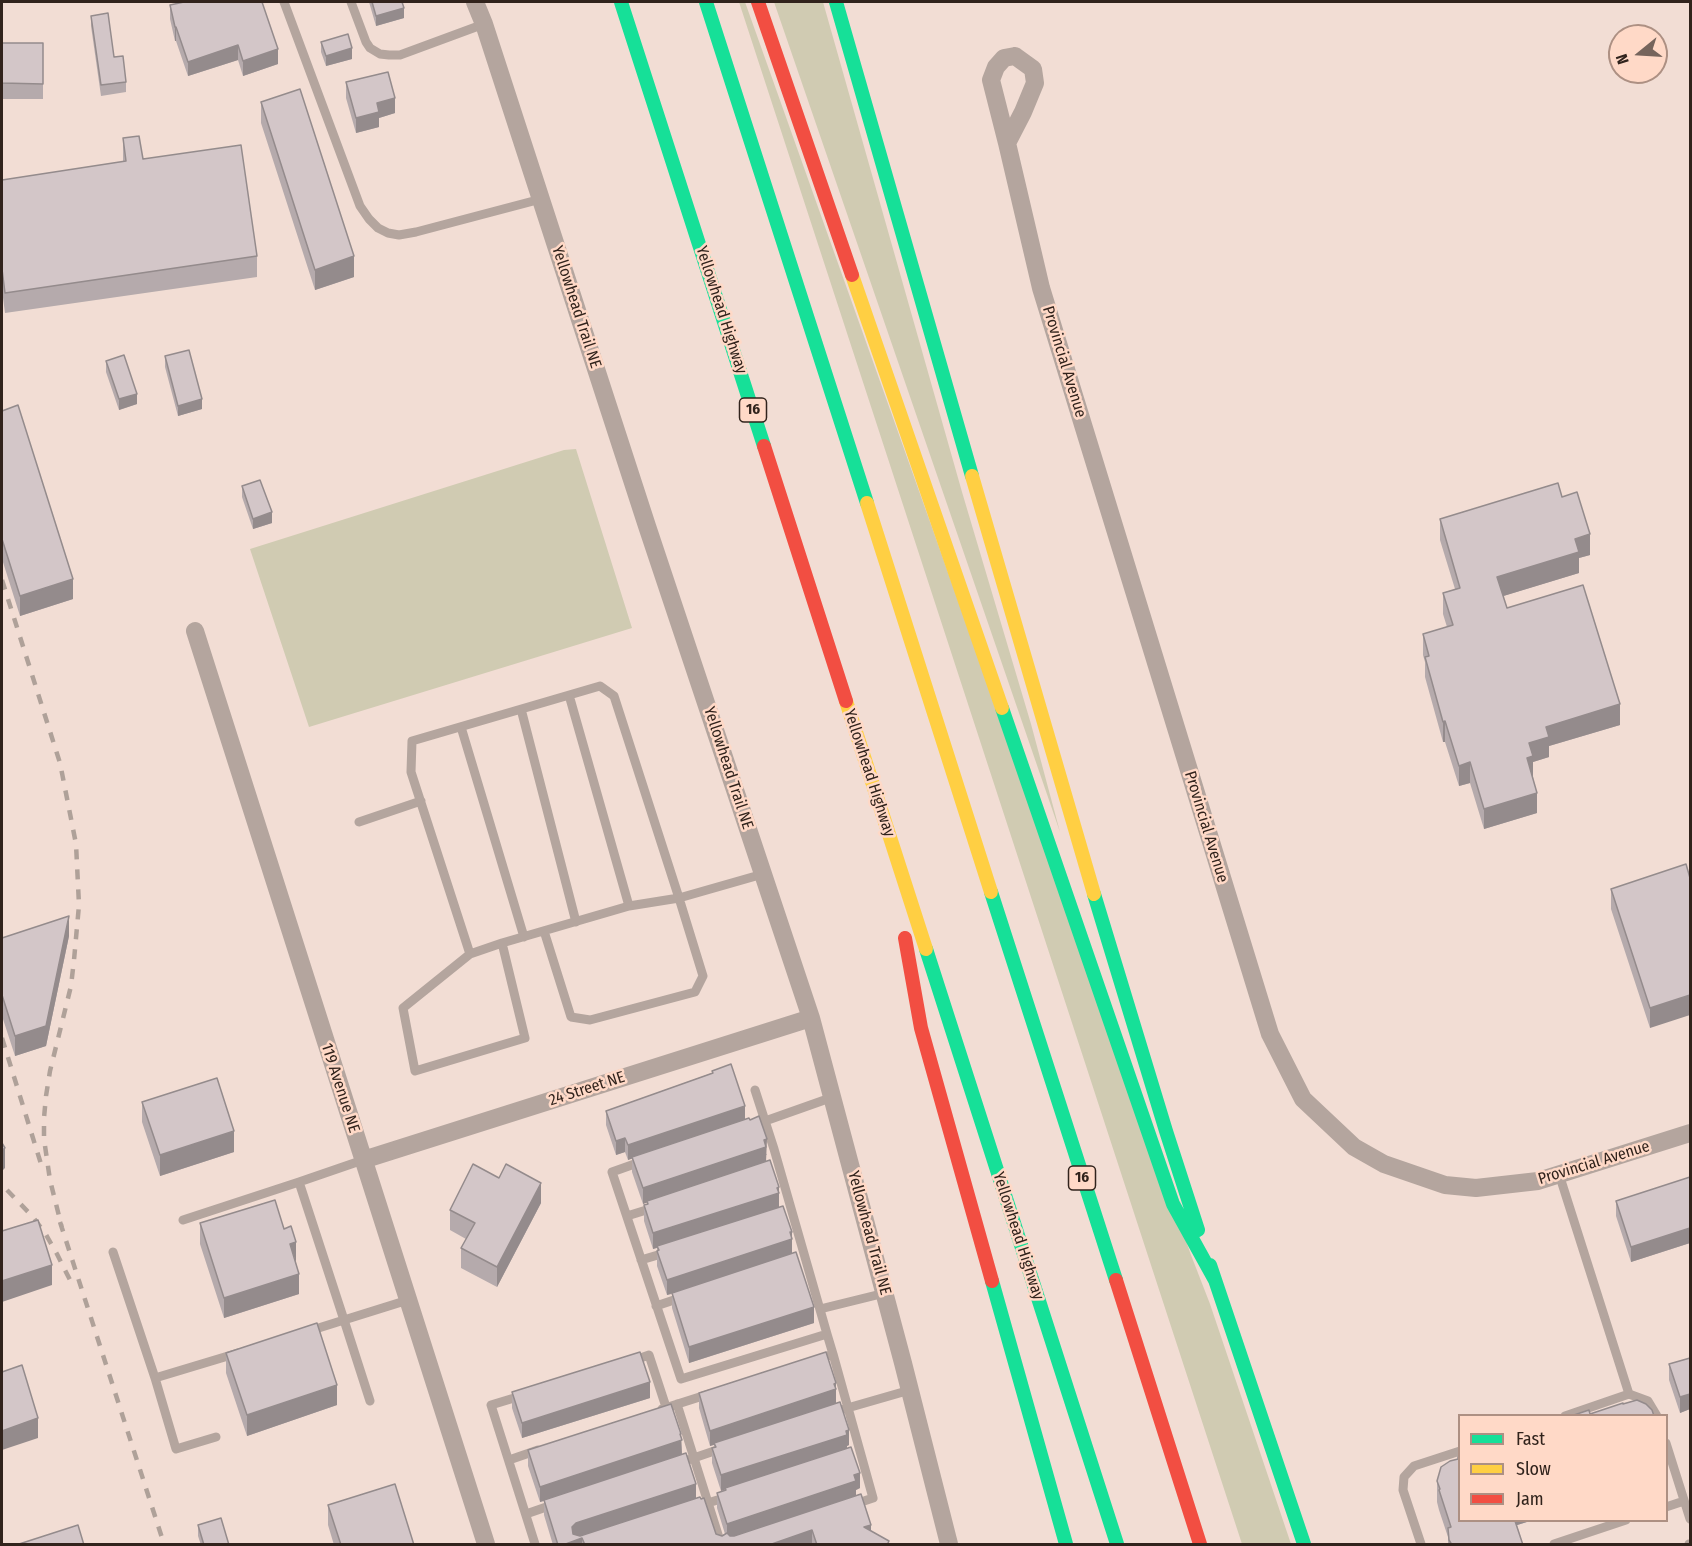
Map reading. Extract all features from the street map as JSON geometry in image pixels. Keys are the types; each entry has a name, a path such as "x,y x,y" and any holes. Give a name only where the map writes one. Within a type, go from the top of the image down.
{"main road":[{"name":"Yellowhead Highway","path":"621,2 1117,1545"},
{"name":"16","path":"706,2 1200,1545"},
{"path":"758,2 1173,1204 1215,1280"},
{"path":"836,2 1072,823 1166,1131 1269,1446 1304,1545"},
{"path":"884,819 921,1028 1066,1545"}],"street":[{"name":"Yellowhead Trail NE","path":"475,2 811,1018 885,1293 949,1545"},
{"name":"Provincial Avenue","path":"1007,143 1041,288 1270,1034 1303,1099 1354,1147 1384,1164 1445,1185 1476,1188 1538,1181 1690,1133"},
{"name":"119 Avenue NE","path":"195,631 486,1545"},
{"name":"24 Street NE","path":"363,1160 811,1018"}],"lane":[{"path":"284,2 360,206 378,228 388,233 416,232 541,199"},
{"path":"351,2 370,48 389,56 400,55 484,24"},
{"path":"470,954 411,772 412,741 600,686 614,696 703,976 695,992 590,1020 571,1017 544,931"},
{"path":"569,695 629,906"},
{"path":"522,709 576,922"},
{"path":"461,727 524,937"},
{"path":"359,822 421,801"},
{"path":"502,943 525,1038 415,1071 403,1008 470,954 502,943 629,906 679,898 763,874"},
{"path":"755,1090 779,1165 873,1498 840,1509"},
{"path":"742,1129 833,1097"},
{"path":"655,1158 612,1172 681,1379 827,1334"},
{"path":"183,1220 363,1160"},
{"path":"768,1169 779,1165"},
{"path":"1559,1174 1629,1394"},
{"path":"299,1182 370,1401"},
{"path":"627,1216 670,1202"},
{"path":"782,1215 792,1211"},
{"path":"641,1260 674,1250"},
{"path":"113,1252 176,1449 216,1437"},
{"path":"795,1261 805,1257"},
{"path":"820,1309 885,1293"},
{"path":"656,1306 688,1295"},
{"path":"300,1334 408,1300"},
{"path":"155,1378 244,1351"},
{"path":"811,1361 833,1354"},
{"path":"626,1362 649,1355 666,1407"},
{"path":"654,1411 722,1389"},
{"path":"837,1411 910,1390"},
{"path":"536,1391 491,1405 536,1545"},
{"path":"1570,1414 1629,1394 1648,1401 1656,1414"},
{"path":"677,1404 721,1545"},
{"path":"671,1465 738,1443"},
{"path":"509,1460 542,1448"},
{"path":"1668,1449 1690,1519"},
{"path":"1421,1545 1403,1490 1404,1477 1414,1466 1458,1452"},
{"path":"849,1457 860,1453"},
{"path":"686,1510 741,1492"},
{"path":"1668,1506 1684,1501"},
{"path":"526,1514 559,1503"},
{"path":"1554,1545 1623,1522"}],"shaded area":[{"path":"739,2 745,2 1210,1304 1291,1544 1242,1544"},
{"path":"774,2 823,2 1060,832"},
{"path":"576,449 632,628 309,727 250,549 564,450"}],"building":[{"path":"184,2 262,2 278,49 243,61 238,45 188,62 175,27 170,5"},
{"path":"372,2 402,2 404,8 376,16"},
{"path":"108,13 114,57 123,56 126,82 101,85 91,16"},
{"path":"348,34 352,48 326,56 321,42"},
{"path":"2,43 43,43 43,84 2,83"},
{"path":"388,72 395,98 377,103 379,112 356,118 346,82"},
{"path":"300,89 354,256 315,270 261,102"},
{"path":"139,136 143,159 241,145 257,256 5,293 2,269 2,180 126,161 123,138"},
{"path":"189,350 202,399 178,406 165,356"},
{"path":"124,355 137,394 119,399 106,361"},
{"path":"18,405 73,579 20,596 2,539 2,411"},
{"path":"260,480 272,512 253,519 242,486"},
{"path":"1558,483 1562,497 1577,492 1590,534 1575,539 1579,552 1497,577 1507,608 1583,585 1620,704 1546,727 1549,737 1529,743 1533,756 1527,758 1537,793 1484,809 1470,762 1459,766 1445,721 1443,722 1425,657 1429,656 1423,634 1453,625 1443,593 1460,588 1440,519"},
{"path":"1686,864 1690,878 1690,995 1650,1008 1611,889"},
{"path":"69,916 46,1026 15,1036 2,995 2,938"},
{"path":"731,1064 745,1106 628,1145 625,1138 616,1141 606,1111 713,1073 712,1071"},
{"path":"217,1078 234,1131 160,1155 142,1102"},
{"path":"759,1116 767,1139 764,1140 766,1147 643,1188 632,1157"},
{"path":"770,1160 779,1193 653,1233 644,1205 648,1204 647,1201"},
{"path":"473,1164 499,1178 506,1164 541,1183 497,1267 461,1248 475,1223 450,1210"},
{"path":"1690,1177 1690,1228 1631,1247 1616,1201"},
{"path":"275,1200 284,1229 291,1226 296,1242 290,1244 299,1274 224,1298 200,1223"},
{"path":"783,1206 792,1232 790,1232 792,1239 667,1280 657,1246"},
{"path":"38,1220 52,1265 2,1281 2,1231"},
{"path":"796,1252 814,1307 689,1347 672,1293"},
{"path":"317,1323 337,1385 247,1415 226,1353"},
{"path":"640,1352 650,1382 522,1423 512,1392"},
{"path":"826,1352 836,1389 710,1431 699,1393"},
{"path":"1690,1358 1690,1394 1680,1397 1669,1364"},
{"path":"22,1365 38,1418 2,1431 2,1372"},
{"path":"1637,1400 1646,1404 1653,1414 1590,1414 1623,1403"},
{"path":"840,1402 849,1430 846,1431 847,1435 721,1475 712,1448 716,1447 714,1443"},
{"path":"671,1404 682,1440 540,1487 528,1450"},
{"path":"1589,1410 1590,1414 1577,1414"},
{"path":"851,1447 860,1473 854,1475 856,1481 727,1524 717,1493 726,1490 725,1488"},
{"path":"686,1453 696,1484 576,1523 572,1527 573,1534 580,1536 700,1497 704,1498 716,1534 722,1536 727,1533 734,1536 861,1494 871,1525 864,1527 889,1541 887,1545 817,1545 812,1530 769,1545 585,1545 582,1538 558,1545 544,1500"},
{"path":"1458,1459 1458,1522 1515,1522 1523,1545 1452,1545 1448,1528 1451,1527 1437,1481 1441,1467"},
{"path":"395,1484 414,1545 341,1545 328,1505"},
{"path":"221,1518 229,1545 204,1545 198,1525"},
{"path":"78,1525 84,1545 16,1545"}],"railway":[{"path":"2,580 60,763 76,844 79,905 71,986 50,1071 44,1118 44,1139 50,1180 62,1228"},
{"path":"2,1038 41,1164"},
{"path":"7,1190 45,1233 74,1288"},
{"path":"60,1222 164,1544"}],"traffic: fast":[{"path":"621,2 764,446"},
{"path":"706,2 867,503"},
{"path":"836,2 972,476"},
{"path":"1002,708 1173,1204 1215,1280"},
{"path":"991,892 1116,1280"},
{"path":"1094,894 1198,1230"},
{"path":"926,949 1117,1544"},
{"path":"1210,1265 1304,1544"},
{"path":"992,1281 1066,1544"}],"traffic: slow":[{"path":"852,275 1002,708"},
{"path":"972,476 1094,894"},
{"path":"867,503 991,892"},
{"path":"846,701 926,949"}],"traffic: jam":[{"path":"758,2 852,275"},
{"path":"764,446 846,701"},
{"path":"905,938 921,1028 992,1281"},
{"path":"1116,1280 1200,1544"}]}
